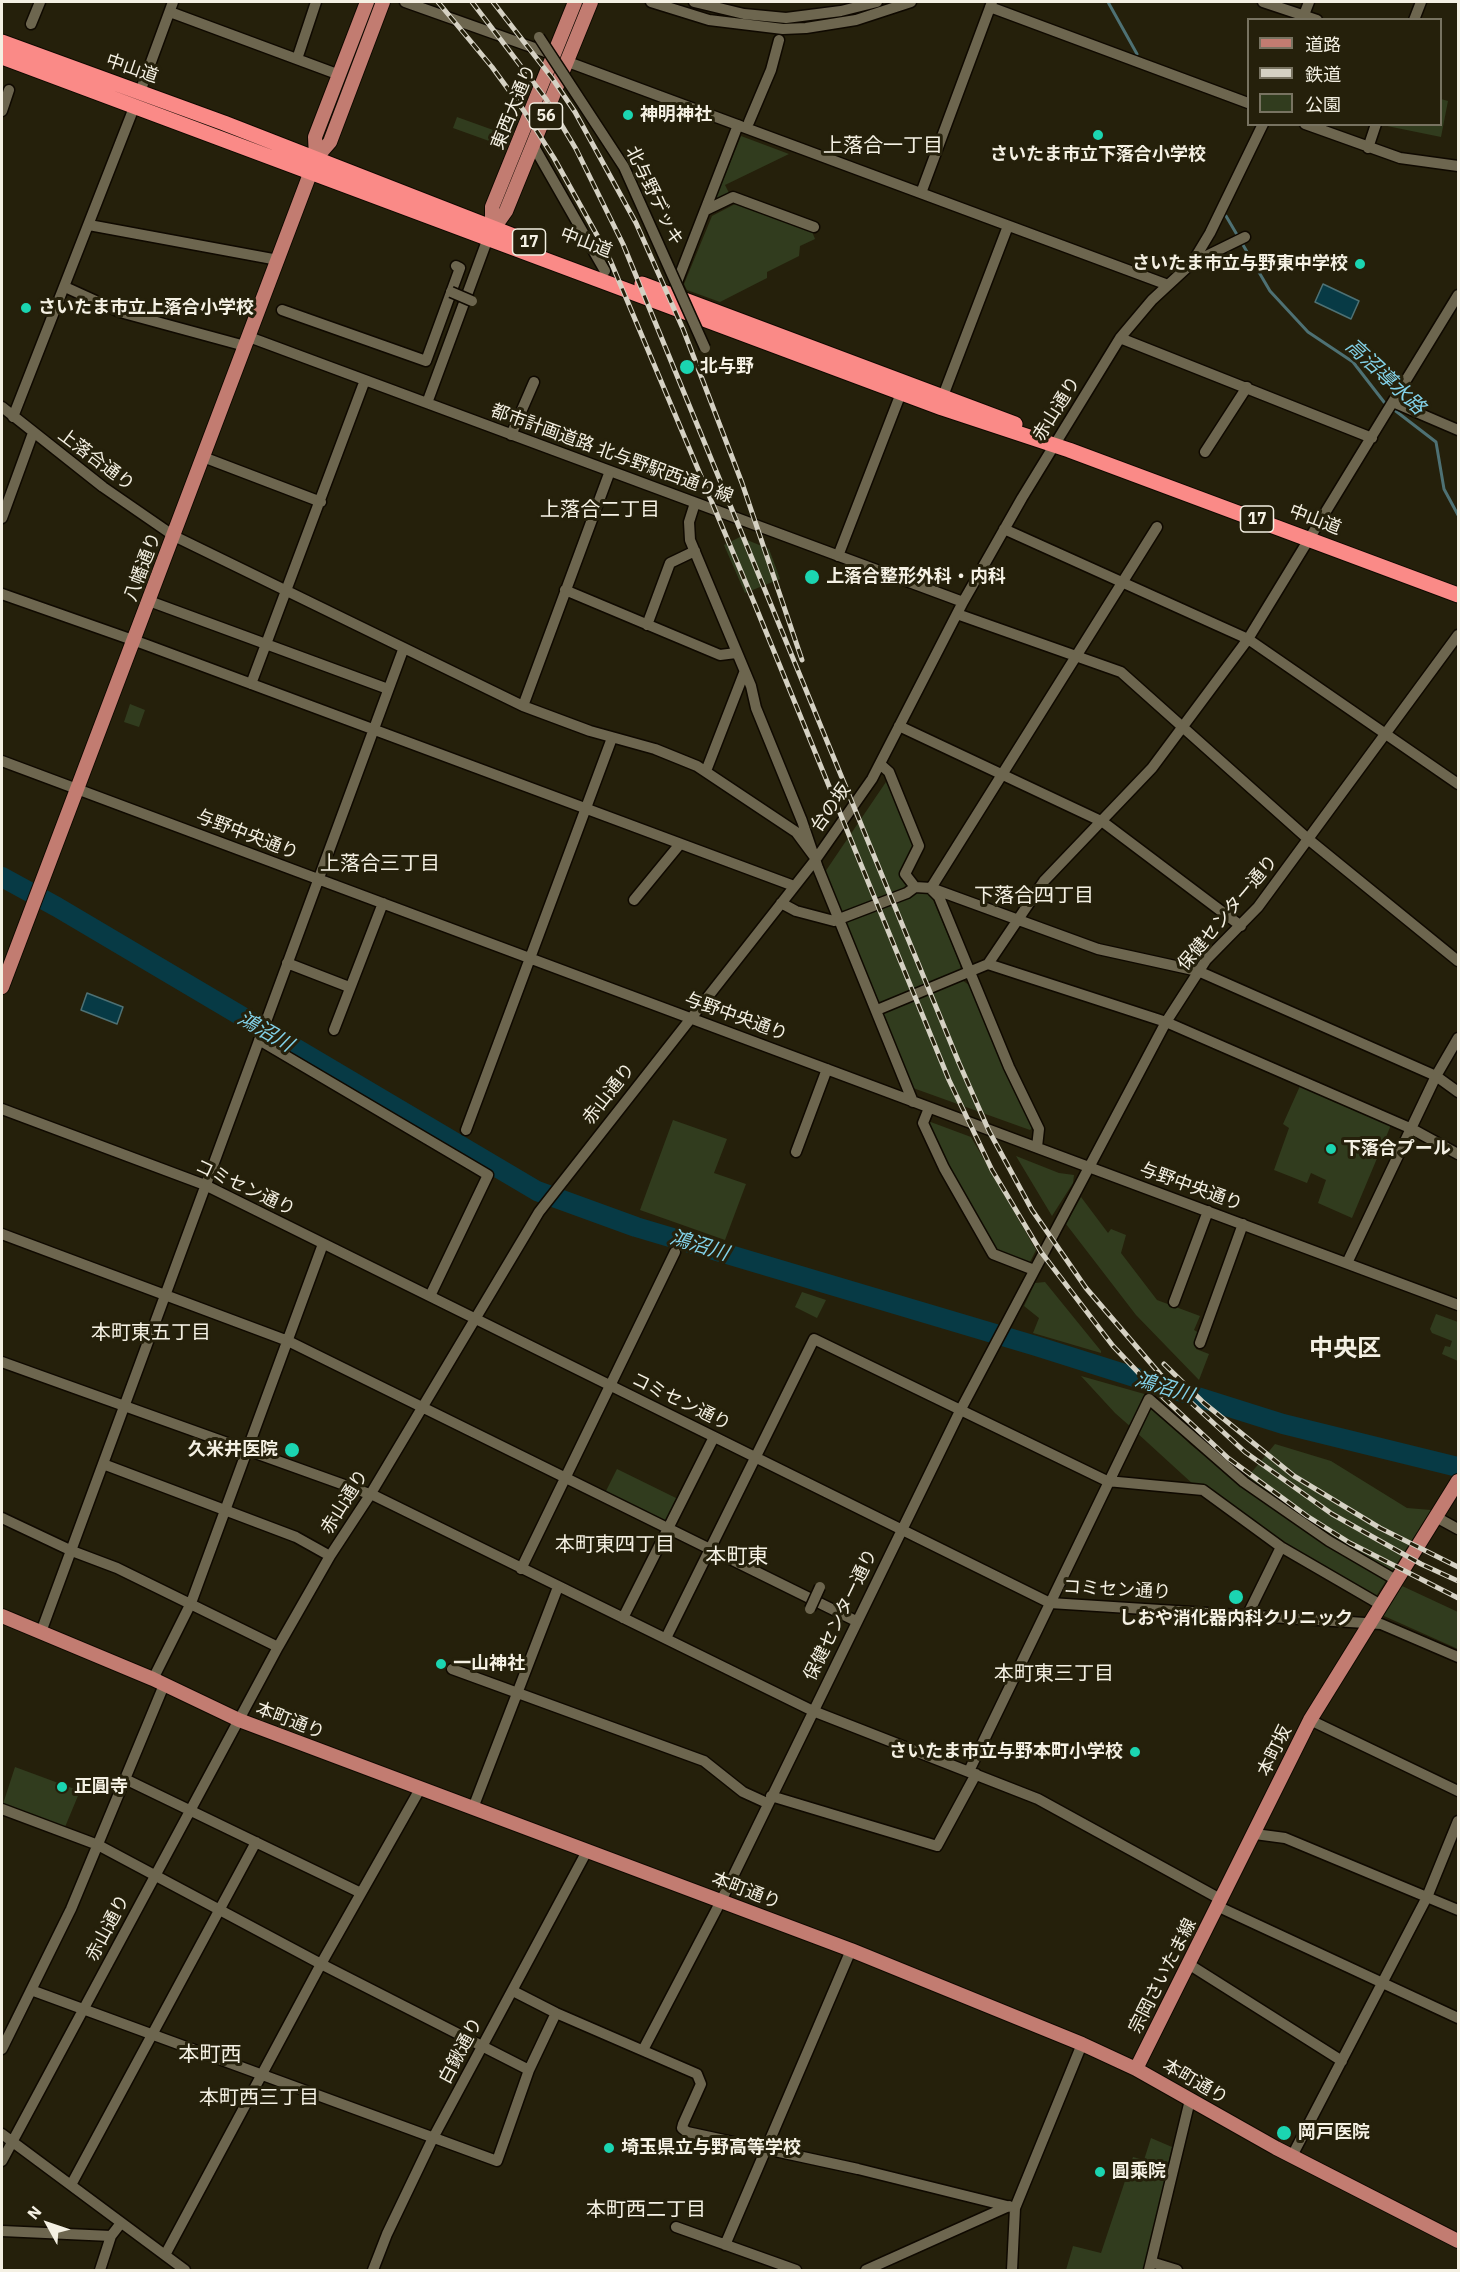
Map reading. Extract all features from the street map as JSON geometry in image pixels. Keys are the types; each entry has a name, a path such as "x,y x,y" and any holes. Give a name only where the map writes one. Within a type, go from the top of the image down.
{"highway":[{"name":"中山道","path":"2,42 137,99 670,300 901,393 1028,438 1055,445 1458,596"},
{"name":"中山道","path":"2,57 137,99"},
{"name":"中山道","path":"490,232 605,271 670,300 944,396 1033,431 1055,445"}],"main road":[{"path":"314,165 315,136 337,74 367,2"},
{"path":"314,165 330,142 383,2"},
{"name":"東西大通り","path":"490,232 492,207 575,2"},
{"name":"東西大通り","path":"490,232 506,211 591,2"},
{"name":"八幡通り","path":"2,987 314,165"},
{"name":"本町坂","path":"1221,1904 1310,1720 1457,1482"},
{"name":"本町通り","path":"2,1616 159,1682 239,1720 851,1950 1082,2044 1136,2069 1292,2156 1458,2241"},
{"name":"宗岡さいたま線","path":"1136,2069 1221,1904"}],"street":[{"path":"31,24 40,2"},
{"path":"297,58 316,2"},
{"path":"405,2 555,55"},
{"path":"651,2 709,20 783,29 806,28 856,20 910,2"},
{"path":"694,2 744,14 786,18 841,11 877,2"},
{"path":"1263,2 1302,18 1309,2"},
{"path":"1415,18 1420,2"},
{"path":"921,193 991,4 1149,67 1247,103"},
{"path":"13,417 89,225 171,7 337,74"},
{"name":"北与野デッキ","path":"539,37 624,167 705,348"},
{"path":"670,300 706,210 771,70 779,40"},
{"path":"568,62 744,124 1168,285"},
{"path":"2,111 9,90"},
{"name":"赤山通り","path":"899,726 963,602 1004,529 1120,338 1135,318 1192,263 1210,233 1262,126"},
{"path":"1310,126 1400,158 1458,166"},
{"path":"1368,148 1375,126"},
{"path":"533,146 558,184 605,271"},
{"path":"706,210 733,197 814,227"},
{"path":"89,225 278,260"},
{"path":"944,396 1008,226"},
{"path":"427,403 490,232"},
{"path":"1192,263 1241,239"},
{"path":"282,310 426,361 460,268 456,266"},
{"name":"都市計画道路 北与野駅西通り線","path":"64,287 120,312 247,341 365,380 963,602"},
{"path":"451,292 472,301"},
{"path":"877,1010 988,964 1020,921 1044,881 1103,822 1183,729 1248,639 1308,538 1454,314 1458,295"},
{"path":"1120,338 1372,438"},
{"path":"251,684 288,592 365,380"},
{"path":"511,435 534,382"},
{"path":"1205,452 1246,387"},
{"path":"838,556 901,393"},
{"name":"上落合通り","path":"2,407 33,433 174,536 403,650 523,706 612,738 655,749 706,771 796,832 816,859"},
{"path":"1392,407 1458,430"},
{"path":"2,518 33,433"},
{"path":"203,457 321,502"},
{"path":"523,706 610,471"},
{"path":"695,503 688,528 695,551 838,920 913,1102"},
{"path":"931,888 1157,527"},
{"path":"1004,529 1248,639 1458,784"},
{"path":"647,625 670,564 695,551"},
{"path":"565,590 720,655 736,653"},
{"path":"2,594 134,640 794,886"},
{"path":"149,601 388,689"},
{"path":"957,614 1121,672 1308,839 1458,962"},
{"name":"保健センター通り","path":"643,2050 721,1901 961,1409 1166,1022 1198,971 1258,907 1458,635"},
{"path":"41,1632 403,650"},
{"path":"706,771 744,673"},
{"path":"899,726 1103,822 1241,926"},
{"name":"台の坂","path":"781,903 816,859 880,764 899,726"},
{"path":"466,1130 612,738"},
{"name":"与野中央通り","path":"2,761 1458,1305"},
{"path":"880,764 888,772 919,846 905,874 915,887"},
{"path":"634,900 680,844"},
{"path":"781,903 796,911 838,920 905,894 915,887 931,888 1098,949 1198,971 1436,1076 1458,1092"},
{"path":"931,888 939,897 1009,1067 1038,1129 1036,1147"},
{"path":"334,1030 382,903"},
{"name":"赤山通り","path":"2,2161 278,1647 330,1556 370,1495 544,1203 781,903"},
{"path":"287,963 349,987"},
{"path":"988,964 1166,1022 1412,1129 1458,1154"},
{"path":"1347,1263 1436,1076 1458,1038"},
{"path":"259,1039 488,1175 430,1296"},
{"path":"796,1152 827,1069"},
{"path":"929,1108 923,1123 949,1177 993,1254 1034,1270"},
{"name":"コミセン通り","path":"2,1109 205,1185 1050,1603 1370,1623 1397,1629 1458,1657"},
{"path":"1174,1302 1208,1211"},
{"path":"1200,1343 1243,1224"},
{"path":"2,1234 288,1341 856,1621"},
{"path":"2,2049 98,1845 125,1779 323,1244"},
{"path":"521,1569 675,1252"},
{"path":"666,1638 814,1339 1107,1482 1203,1490 1281,1547 1381,1605"},
{"path":"2,1362 370,1495 813,1711 1038,1799 1221,1904 1458,2018"},
{"path":"452,1669 704,1761 743,1792 937,1845 1107,1482 1149,1399 1244,1482 1329,1541 1396,1580"},
{"path":"623,1618 714,1437"},
{"path":"103,1464 296,1537 330,1556"},
{"path":"1436,1517 1458,1528"},
{"path":"2,1518 72,1551 117,1568 278,1647"},
{"path":"1248,1614 1281,1547"},
{"path":"473,1808 558,1587"},
{"path":"810,1609 820,1587"},
{"path":"1310,1720 1458,1791"},
{"path":"125,1779 361,1893"},
{"path":"168,2262 321,1964 420,1789"},
{"path":"2,1809 98,1845 321,1964 530,2070"},
{"path":"1292,2156 1426,1897 1458,1821"},
{"path":"1255,1834 1285,1838 1458,1910"},
{"path":"71,2186 256,1842"},
{"name":"白鍬通り","path":"373,2271 387,2234 433,2138 587,1851"},
{"path":"725,2245 764,2149 851,1950"},
{"path":"1190,1965 1342,2061"},
{"path":"31,1990 151,2036 497,2161 530,2070 556,2013"},
{"path":"513,1991 556,2013 697,2074 701,2079 683,2124 684,2130 1012,2207"},
{"path":"1012,2271 1012,2207 1082,2044"},
{"path":"1177,2271 1150,2266 1190,2100"},
{"path":"2,2134 122,2223 168,2262 185,2271"},
{"path":"866,2271 1012,2207"},
{"path":"100,2271 111,2236 122,2223"},
{"path":"676,2227 796,2271"},
{"path":"2,2231 111,2236"}],"green space":[{"path":"1442,99 1448,101 1441,137 1387,126 1442,126"},
{"path":"457,117 507,135 503,146 453,128"},
{"path":"741,136 789,154 725,185 729,193 715,200"},
{"path":"737,203 811,229 815,239 800,246 799,256 767,272 767,278 720,302 687,290 684,284 712,216"},
{"path":"740,537 769,549 780,579 745,593 724,545"},
{"path":"130,704 145,710 139,727 124,722"},
{"path":"888,779 913,842 913,852 900,876 931,895 960,964 962,980 969,985 1032,1128 1030,1130 913,1088 825,872"},
{"name":"下落合プール","path":"1300,1086 1391,1125 1352,1218 1318,1203 1326,1180 1311,1173 1307,1183 1274,1170 1289,1128 1283,1124"},
{"path":"673,1120 727,1139 714,1173 746,1184 725,1240 640,1210"},
{"path":"928,1121 971,1137 1036,1250 1029,1264 996,1252 968,1207"},
{"path":"1016,1156 1059,1173 1074,1175 1073,1183 1052,1216"},
{"path":"1081,1197 1108,1233 1111,1229 1126,1235 1121,1253 1157,1300 1200,1316 1194,1330 1201,1334 1196,1349 1209,1354 1199,1380 1136,1315 1066,1224"},
{"path":"1045,1282 1101,1353 1033,1333 1039,1318 1024,1306 1035,1283"},
{"path":"802,1292 826,1300 817,1318 795,1307"},
{"path":"1436,1314 1458,1322 1458,1361 1442,1354 1445,1346 1450,1347 1452,1341 1432,1333 1430,1329"},
{"path":"1081,1376 1148,1395 1132,1428 1115,1413"},
{"path":"1154,1407 1190,1444 1241,1485 1275,1444 1331,1461 1407,1508 1431,1510 1375,1598 1323,1570 1194,1485 1136,1432 1149,1408"},
{"path":"617,1469 676,1498 678,1502 668,1521 665,1522 605,1493"},
{"path":"1400,1585 1458,1612 1458,1649 1384,1616 1382,1613"},
{"path":"15,1767 80,1791 65,1827 3,1804"},
{"path":"1151,2138 1172,2147 1145,2270 1066,2270 1073,2246 1101,2253 1133,2157 1144,2160"}],"water":[{"path":"1323,284 1359,301 1351,319 1315,302"},
{"path":"87,993 123,1007 117,1024 81,1010"}],"waterway":[{"name":"高沼導水路","path":"1108,2 1137,54"},
{"name":"高沼導水路","path":"1226,216 1270,291 1308,332 1353,362 1384,402 1436,442 1444,489 1458,515"},
{"name":"鴻沼川","path":"2,877 57,907 537,1191 636,1227 1036,1346 1283,1424 1458,1467"}],"railway":[{"path":"438,2 492,67 524,111 554,158 608,255 753,600 949,1080 992,1170 1041,1252 1113,1346 1152,1387 1228,1458 1307,1516 1350,1543 1458,1598"},
{"path":"472,2 546,99 576,149 623,244 959,1063 989,1131 1032,1210 1086,1288 1160,1374 1245,1452 1332,1514 1421,1564 1458,1581"},
{"path":"493,2 552,78 575,112 636,223 683,329 742,483 802,660"},
{"path":"1164,1364 1204,1403 1294,1476 1380,1528 1458,1567"}],"place":[{"name":"神明神社","path":"628,115"},
{"name":"さいたま市立下落合小学校","path":"1098,135"},
{"name":"さいたま市立与野東中学校","path":"1360,264"},
{"name":"さいたま市立上落合小学校","path":"26,308"},
{"name":"北与野","path":"687,367"},
{"name":"上落合整形外科・内科","path":"812,577"},
{"name":"下落合プール","path":"1331,1149"},
{"name":"久米井医院","path":"292,1450"},
{"name":"しおや消化器内科クリニック","path":"1236,1597"},
{"name":"一山神社","path":"441,1664"},
{"name":"さいたま市立与野本町小学校","path":"1135,1752"},
{"name":"正圓寺","path":"62,1787"},
{"name":"岡戸医院","path":"1284,2133"},
{"name":"埼玉県立与野高等学校","path":"609,2148"},
{"name":"圓乘院","path":"1100,2172"}],"district":[{"name":"上落合一丁目","path":"883,146"},
{"name":"上落合二丁目","path":"600,510"},
{"name":"上落合三丁目","path":"380,864"},
{"name":"下落合四丁目","path":"1034,896"},
{"name":"本町東五丁目","path":"151,1333"},
{"name":"中央区","path":"1345,1349"},
{"name":"本町東四丁目","path":"615,1545"},
{"name":"本町東","path":"737,1557"},
{"name":"本町東三丁目","path":"1054,1674"},
{"name":"本町西","path":"210,2055"},
{"name":"本町西三丁目","path":"259,2098"},
{"name":"本町西二丁目","path":"646,2210"}]}
